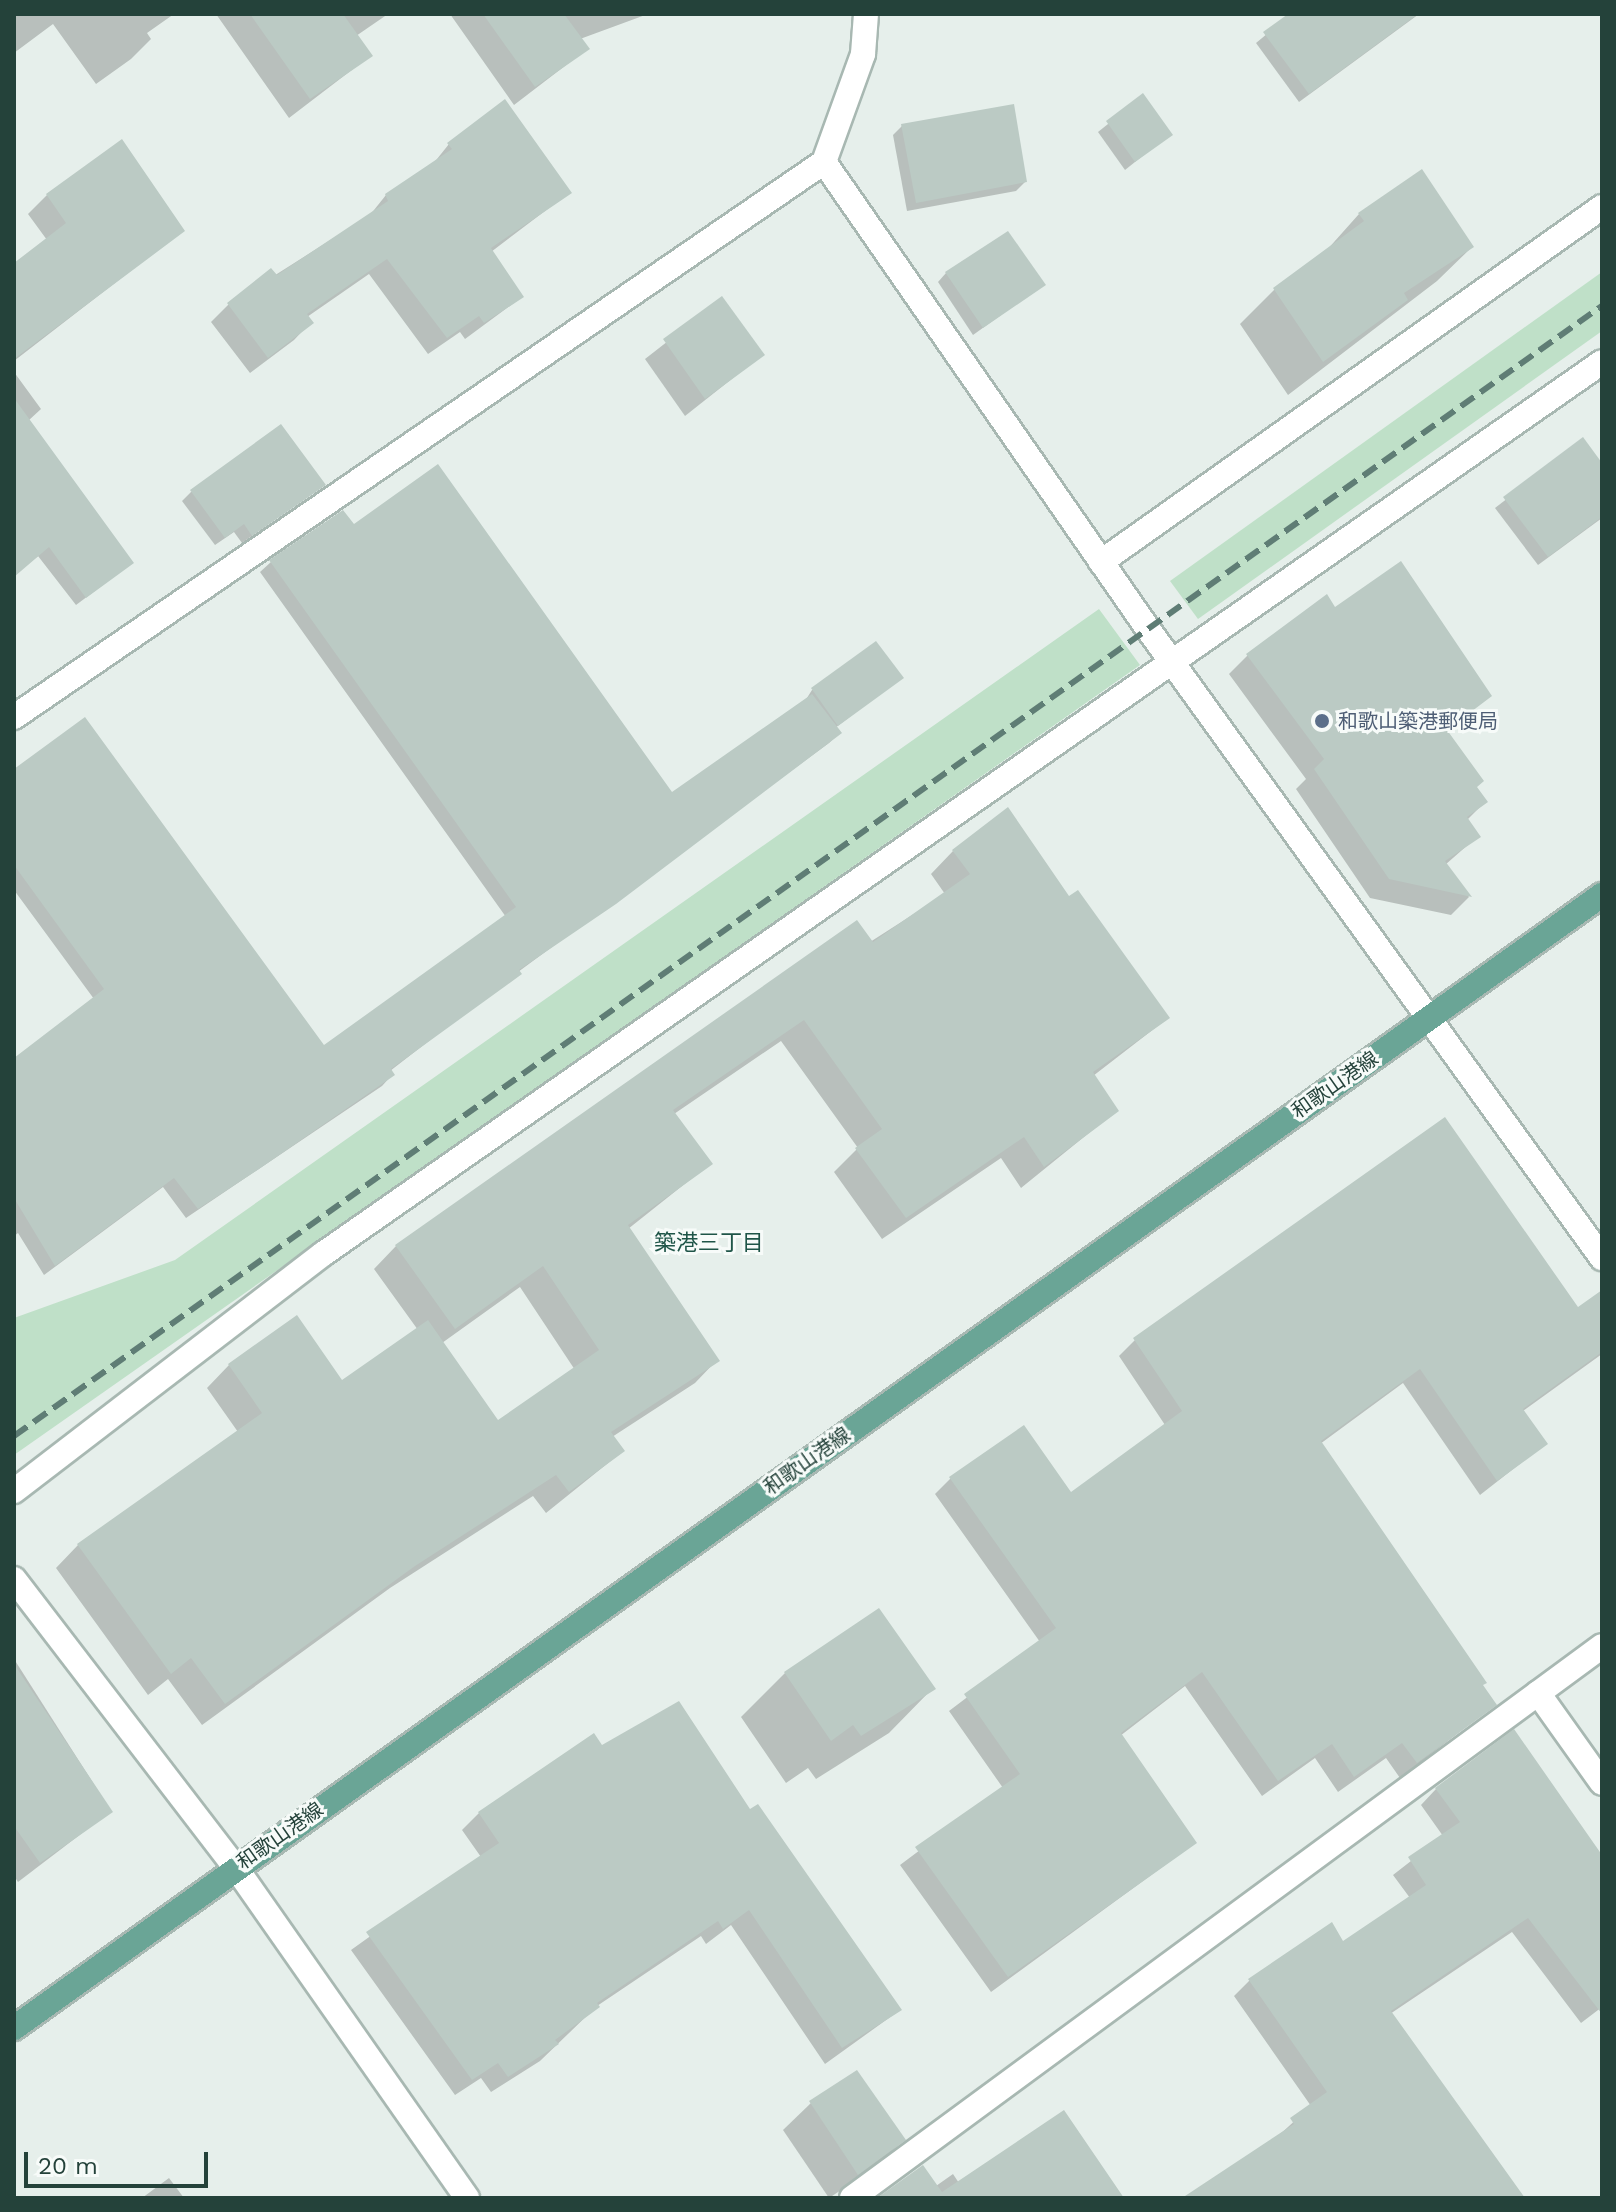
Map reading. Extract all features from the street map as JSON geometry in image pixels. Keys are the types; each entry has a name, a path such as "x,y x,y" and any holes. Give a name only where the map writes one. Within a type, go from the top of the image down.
{"main road":[{"name":"和歌山港線","path":"14,2028 1602,895"}],"street":[{"path":"14,717 824,162 863,54 866,14"},
{"path":"824,162 1173,664 1602,1258"},
{"path":"1101,562 1602,207"},
{"path":"14,1491 323,1254 1602,362"},
{"path":"14,1579 236,1868 467,2198"},
{"path":"852,2198 1602,1646"},
{"path":"1538,1693 1602,1783"}],"green space":[{"path":"1602,272 1602,331 1198,619 1170,581"},
{"path":"1099,609 1140,665 14,1455 14,1318 175,1260"}],"building":[{"path":"250,14 343,14 373,56 310,99"},
{"path":"483,14 564,14 590,49 535,87"},
{"path":"1288,14 1418,14 1309,94 1263,32"},
{"path":"1143,93 1173,135 1135,162 1106,121"},
{"path":"505,99 572,193 491,248 524,297 484,323 479,316 447,338 387,259 307,314 314,323 268,358 227,303 271,268 277,275 388,201 385,194 452,149 447,143"},
{"path":"1014,104 1027,182 916,203 901,124"},
{"path":"122,139 185,231 14,359 14,263 66,223 46,194"},
{"path":"1422,169 1474,247 1404,293 1408,300 1323,362 1273,288 1364,221 1358,213"},
{"path":"1008,231 1046,285 983,328 945,272"},
{"path":"722,296 765,355 705,399 663,339"},
{"path":"14,398 134,563 86,598 49,547 14,577"},
{"path":"281,424 326,485 252,536 244,524 225,538 190,490"},
{"path":"1583,437 1602,463 1602,517 1548,557 1503,497"},
{"path":"438,464 672,792 812,694 842,733 616,904 519,970 522,974 391,1069 395,1075 259,1169 198,1209 174,1178 55,1266 14,1198 14,1058 104,989 14,865 14,769 85,717 324,1045 516,907 269,560 343,510 354,524"},
{"path":"1401,561 1492,696 1447,730 1484,781 1477,787 1488,802 1467,817 1481,837 1445,861 1472,897 1389,879 1314,769 1324,759 1246,654 1327,594 1335,607"},
{"path":"876,641 904,678 838,726 811,688"},
{"path":"1008,807 1069,896 1078,890 1170,1018 1093,1072 1119,1111 1044,1167 1024,1137 906,1218 855,1148 882,1129 804,1020 673,1110 713,1164 628,1225 720,1361 611,1432 625,1451 569,1492 556,1475 415,1566 225,1704 191,1658 171,1674 77,1544 262,1413 228,1364 297,1315 342,1380 428,1320 498,1420 599,1350 543,1266 455,1329 395,1245 857,920 873,942 970,874 952,850"},
{"path":"1445,1117 1578,1307 1602,1290 1602,1352 1523,1409 1548,1444 1497,1481 1420,1369 1321,1441 1487,1683 1483,1685 1497,1705 1417,1763 1402,1743 1354,1777 1332,1744 1278,1781 1202,1672 1121,1733 1197,1843 1008,1977 915,1847 1020,1774 964,1694 1056,1628 949,1477 1024,1425 1071,1492 1182,1411 1133,1338"},
{"path":"879,1608 936,1689 861,1736 853,1725 831,1741 784,1672"},
{"path":"14,1664 113,1812 40,1863 14,1826"},
{"path":"679,1701 750,1809 758,1804 902,2010 842,2048 749,1910 723,1929 718,1921 597,2003 600,2007 555,2040 559,2044 508,2077 498,2063 472,2080 366,1932 499,1843 478,1812 594,1733 602,1745"},
{"path":"1514,1729 1602,1855 1602,2014 1528,1918 1391,2011 1525,2198 1182,2198 1294,2124 1290,2118 1327,2092 1248,1979 1332,1922 1343,1941 1426,1885 1408,1857 1460,1822 1435,1788"},
{"path":"857,2070 906,2140 858,2175 809,2101"},
{"path":"1064,2110 1124,2198 877,2198 923,2165 942,2192"}],"railway":[{"path":"14,1436 1602,306"}],"place":[{"name":"和歌山築港郵便局","path":"1322,721"}],"district":[{"name":"築港三丁目","path":"709,1243"}]}
